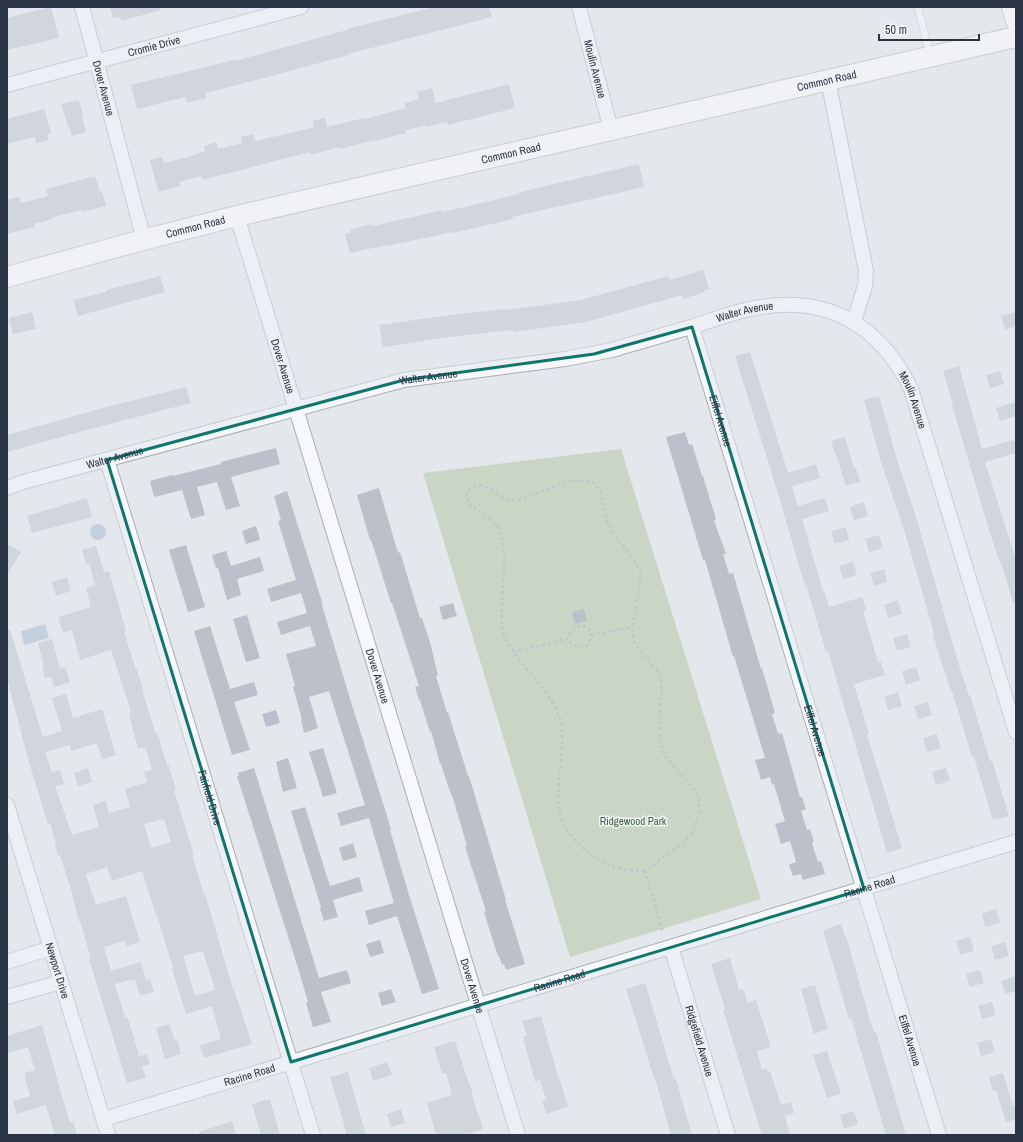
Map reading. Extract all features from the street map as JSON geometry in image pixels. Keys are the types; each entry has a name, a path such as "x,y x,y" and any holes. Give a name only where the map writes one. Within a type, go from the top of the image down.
{"street":[{"name":"Dover Avenue","path":"82,7 144,240"},
{"name":"Cromie Drive","path":"7,85 301,7"},
{"name":"Moulin Avenue","path":"579,7 611,130"},
{"path":"1012,7 1016,21"},
{"name":"Common Road","path":"7,277 237,216 1016,37"},
{"path":"828,80 866,271 865,286 854,321"},
{"name":"Dover Avenue","path":"237,216 297,408 518,1135"},
{"name":"Walter Avenue","path":"7,488 23,482 404,380 594,354 759,307 788,304 800,305 824,310 854,321"},
{"name":"Moulin Avenue","path":"854,321 878,340 890,353 911,389 1016,732"},
{"name":"Eiffel Avenue","path":"692,327 939,1135"},
{"name":"Fairfield Drive","path":"107,460 313,1135"},
{"name":"Newport Drive","path":"7,805 108,1135"},
{"name":"Racine Road","path":"104,1119 1016,842"},
{"name":"Ridgefield Avenue","path":"671,947 728,1135"},
{"path":"7,962 51,948"},
{"path":"7,997 61,982"}],"lane":[{"path":"918,7 930,56"}],"path":[{"path":"578,479 591,481 600,490 606,521 640,570 640,584 632,627 634,644 660,673 662,684 659,729 662,751 668,760 696,791 699,801 699,813 692,832 684,842 645,871 622,870 608,866 590,854 575,840 565,827 561,818 558,799 562,744 560,720 553,702 513,652 503,633 501,612 504,579 500,531 492,521 468,503 466,498 467,491 471,487 485,486 504,498 514,500 524,499 563,482 578,479"},
{"path":"513,652 567,639 577,627 583,625 589,628 592,635 591,640 586,646 581,647 574,645 567,639"},
{"path":"592,635 632,627"},
{"path":"645,871 663,932"}],"highlighted area":[{"path":"692,327 864,889 291,1062 107,460 404,380 594,354"}],"green space":[{"name":"Ridgewood Park","path":"621,449 761,899 570,957 423,473"}],"water":[{"path":"95,524 101,524 106,529 104,538 101,540 95,540 90,535 90,529"},
{"path":"45,624 49,638 24,645 21,631"}],"building":[{"path":"51,7 59,38 7,50 7,18"},
{"path":"110,7 160,7 161,10 121,21 120,17 113,18"},
{"path":"434,7 489,7 492,17 205,93 206,98 187,103 185,97 137,109 131,85 235,61 347,29"},
{"path":"509,84 515,108 448,125 447,122 405,130 406,133 375,141 340,149 339,147 310,155 310,152 202,180 201,176 179,182 180,186 158,192 150,160 162,157 164,163 188,157 205,151 204,146 216,142 218,149 242,143 241,137 253,134 255,141 291,133 314,127 312,121 325,118 327,127 365,119 406,108 404,103 419,99 417,92 432,88 436,103"},
{"path":"79,100 86,132 72,136 61,104"},
{"path":"44,109 51,133 47,134 49,140 36,143 35,137 7,144 7,119"},
{"path":"639,164 644,187 512,217 513,219 453,233 350,253 345,234 351,232 350,230 372,224 373,226 443,210 443,212"},
{"path":"95,176 100,192 102,191 106,206 83,212 82,210 53,217 53,219 34,224 35,227 7,234 7,200 20,197 21,203 48,196 46,189"},
{"path":"703,270 709,289 704,290 705,292 683,299 682,295 586,322 513,332 513,330 450,337 383,347 379,325 581,300 668,276 669,280"},
{"path":"160,276 165,292 78,316 73,300"},
{"path":"32,312 36,329 13,334 9,318"},
{"path":"1016,312 1016,326 1005,330 1001,316"},
{"path":"750,352 788,473 816,464 820,478 792,486 798,506 825,498 829,511 802,519 829,607 862,597 866,610 863,611 878,662 881,662 885,675 854,684 869,734 867,734 902,848 887,853 828,651 826,652 806,585 805,586 735,356"},
{"path":"959,366 982,449 1014,440 1016,448 1016,453 985,462 1016,560 1016,602 1013,603 1001,562 1000,563 989,530 943,371"},
{"path":"1000,371 1004,384 990,388 986,375"},
{"path":"186,387 191,403 7,452 7,435 99,409"},
{"path":"879,396 958,662 1009,816 993,820 974,757 972,757 952,691 940,658 905,533 880,459 864,400"},
{"path":"1016,402 1016,416 1000,421 996,408"},
{"path":"685,432 689,445 692,444 703,476 716,519 714,520 726,554 723,554 729,574 733,573 775,713 772,714 778,734 782,733 800,797 802,797 806,809 801,811 807,830 810,829 814,842 812,843 818,862 821,861 825,874 803,880 801,874 793,876 789,865 796,862 790,841 781,844 775,824 785,821 774,784 772,785 770,777 761,780 755,760 765,758 666,437"},
{"path":"845,437 854,469 856,468 860,482 846,486 831,441"},
{"path":"276,448 280,464 231,477 240,506 226,510 217,482 197,487 205,515 191,519 182,490 154,497 150,481 221,464 221,462"},
{"path":"379,488 398,553 400,552 420,618 422,618 430,642 438,675 436,676 469,776 525,964 506,970 504,964 502,965 498,956 488,925 484,912 486,911 465,847 467,846 452,795 440,764 431,731 430,732 415,687 419,686 370,540 357,495"},
{"path":"287,491 391,829 390,830 409,895 439,989 422,994 397,916 369,925 365,911 394,903 369,818 341,826 337,813 365,805 329,691 309,697 318,728 304,733 302,719 293,687 295,686 286,654 316,646 310,626 281,635 277,622 307,613 301,593 271,602 267,589 296,580 278,521 281,520 274,496"},
{"path":"87,498 92,517 32,533 27,516"},
{"path":"864,502 868,516 854,520 850,507"},
{"path":"256,526 260,540 246,544 242,531"},
{"path":"846,527 849,540 835,544 831,531"},
{"path":"879,535 883,548 869,552 865,539"},
{"path":"7,544 21,552 7,575"},
{"path":"186,545 205,607 188,612 169,550"},
{"path":"96,546 104,572 109,571 126,631 124,632 136,670 137,669 143,694 156,734 158,734 167,766 169,766 176,790 174,790 194,855 192,855 233,989 252,1044 204,1058 200,1045 221,1039 212,1006 186,1014 158,918 142,871 112,881 107,867 86,874 96,905 126,896 140,942 126,946 125,941 104,947 111,971 141,962 146,980 150,979 154,992 140,996 135,979 115,984 125,1018 127,1017 130,1025 139,1056 147,1054 150,1064 142,1066 146,1078 127,1083 89,959 91,959 80,921 79,922 72,893 60,855 58,855 50,823 48,824 28,759 7,678 7,630 10,630 43,737 62,731 52,698 66,694 73,718 102,709 116,755 102,759 97,743 71,751 70,745 45,752 52,773 60,770 64,784 55,786 72,835 99,827 93,805 106,801 109,813 130,807 125,789 147,782 144,772 152,770 145,747 138,749 129,715 131,714 130,708 111,650 80,660 72,630 63,633 58,617 91,607 86,588 95,585 89,563 86,564 82,550","holes":["164,819 171,842 151,848 144,824","203,951 215,990 195,996 183,956"]},
{"path":"226,551 231,566 260,557 264,571 237,579 241,595 227,600 218,568 216,568 212,555"},
{"path":"853,562 857,575 843,579 839,566"},
{"path":"884,569 887,582 874,586 870,573"},
{"path":"67,577 71,591 56,596 52,582"},
{"path":"898,600 902,614 888,618 884,605"},
{"path":"453,603 457,616 443,620 439,607"},
{"path":"584,609 587,621 575,624 572,612"},
{"path":"247,615 260,658 246,662 233,619"},
{"path":"210,626 230,689 254,682 258,695 234,702 250,750 232,755 194,631"},
{"path":"907,634 911,647 897,651 893,638"},
{"path":"52,639 60,669 65,667 70,682 54,687 51,677 45,678 42,667 44,666 38,643"},
{"path":"916,667 920,680 906,685 902,671"},
{"path":"898,692 902,706 888,710 884,697"},
{"path":"928,702 932,715 918,719 914,706"},
{"path":"276,710 280,723 266,727 262,714"},
{"path":"937,734 941,748 927,752 923,738"},
{"path":"323,748 337,793 323,797 309,752"},
{"path":"288,758 297,788 283,792 276,762"},
{"path":"88,768 92,782 78,786 74,773"},
{"path":"254,768 319,978 347,970 351,983 321,992 331,1022 313,1027 306,1003 308,1002 298,968 237,776 239,776 238,773"},
{"path":"946,768 950,781 936,785 932,772"},
{"path":"305,807 330,886 359,877 363,891 333,900 338,917 324,921 291,811"},
{"path":"353,843 357,857 343,861 339,848"},
{"path":"996,909 1000,923 985,927 982,914"},
{"path":"841,924 846,936 870,1020 874,1032 876,1032 906,1135 886,1135 851,1018 849,1019 823,930"},
{"path":"970,937 974,951 960,955 956,941"},
{"path":"380,940 384,953 370,957 366,944"},
{"path":"1005,942 1009,956 995,960 991,946"},
{"path":"730,958 739,990 743,989 748,1003 756,1000 771,1047 757,1051 762,1070 767,1068 768,1072 770,1071 781,1105 791,1102 794,1113 785,1116 790,1135 762,1135 723,1010 725,1009 711,964"},
{"path":"980,970 984,983 970,987 966,974"},
{"path":"1016,976 1016,991 1005,994 1001,981"},
{"path":"645,983 674,1079 676,1079 692,1135 671,1135 655,1078 626,989"},
{"path":"815,985 828,1029 814,1034 801,989"},
{"path":"391,989 396,1002 382,1006 378,993"},
{"path":"992,1002 996,1015 982,1019 978,1006"},
{"path":"541,1016 568,1107 546,1114 542,1101 546,1100 540,1080 535,1082 523,1037 527,1036 522,1021"},
{"path":"170,1024 174,1040 177,1039 181,1054 165,1059 156,1028"},
{"path":"42,1025 70,1122 73,1122 77,1135 55,1135 46,1105 17,1114 13,1101 30,1096 24,1073 35,1070 28,1047 7,1053 7,1036"},
{"path":"991,1039 995,1052 981,1056 977,1043"},
{"path":"455,1041 470,1084 483,1129 465,1135 436,1135 427,1103 452,1095 446,1073 442,1074 434,1047"},
{"path":"827,1051 841,1094 827,1098 813,1055"},
{"path":"387,1062 392,1075 373,1081 369,1068"},
{"path":"348,1072 366,1135 347,1135 330,1077"},
{"path":"1003,1073 1013,1106 1016,1105 1016,1119 1006,1122 996,1090 993,1091 989,1077"},
{"path":"270,1099 280,1135 261,1135 252,1104"},
{"path":"401,1109 405,1123 391,1127 387,1114"},
{"path":"854,1111 858,1124 844,1129 840,1115"},
{"path":"232,1121 236,1135 199,1135 199,1132"}]}
